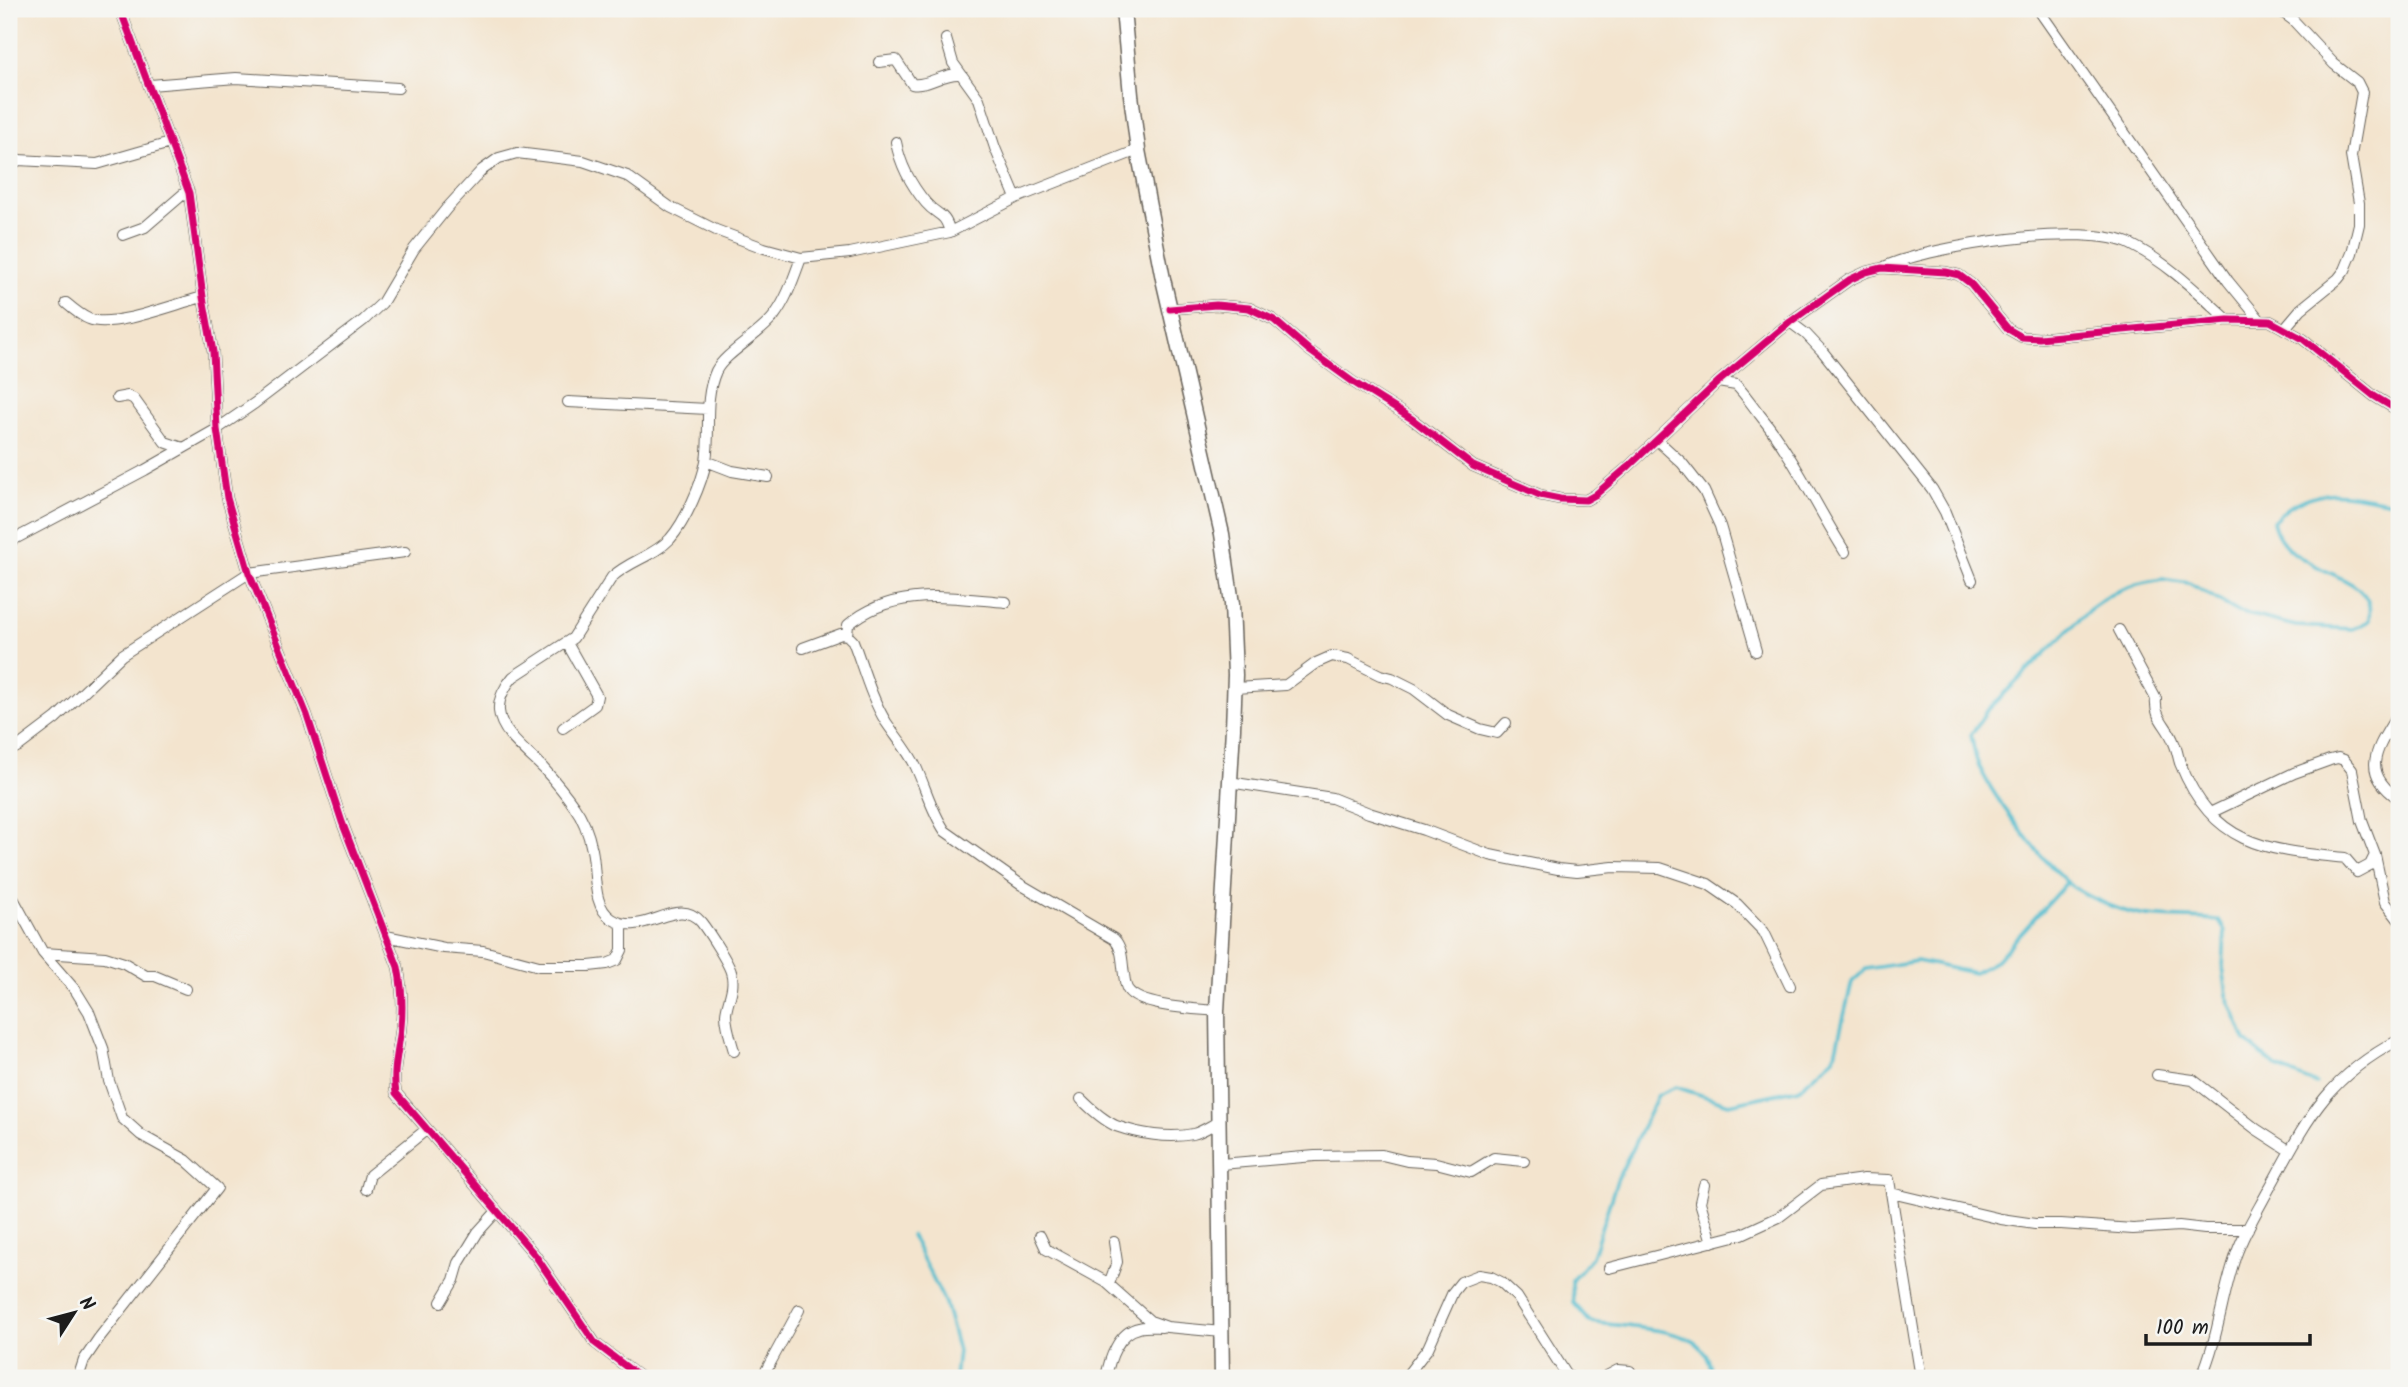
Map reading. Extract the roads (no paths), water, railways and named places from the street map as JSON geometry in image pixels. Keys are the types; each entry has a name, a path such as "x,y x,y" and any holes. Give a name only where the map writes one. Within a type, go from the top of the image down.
{"main road":[{"path":"1123,9 1130,96 1138,150 1170,309 1222,534 1232,604 1235,688 1217,1011 1222,1378"}],"street":[{"path":"120,9 188,190 213,352 217,429 227,498 250,573 307,715 342,822 402,984 401,1028 394,1078 396,1093 535,1255 595,1343 641,1378"},
{"path":"2038,9 2228,281 2260,320"},
{"path":"2277,9 2293,20 2334,64 2357,82 2362,92 2351,156 2359,213 2352,253 2338,279 2301,309 2284,329"},
{"path":"946,39 959,74 979,99 1016,198"},
{"path":"879,62 896,60 912,84 917,85 950,74 959,74"},
{"path":"150,85 236,78 398,88"},
{"path":"896,142 898,156 906,173 928,205 946,218 950,232"},
{"path":"9,168 19,160 97,164 170,143"},
{"path":"9,542 217,429 364,320 382,303 414,249 447,208 482,170 499,158 517,153 583,161 627,176 670,207 716,230 801,258 850,253 950,232 1016,198 1138,150"},
{"path":"123,235 145,227 188,190"},
{"path":"1170,309 1216,305 1249,308 1274,320 1310,351 1412,419 1473,466 1541,495 1586,500 1595,495 1718,382 1790,322 1849,280 1900,260 1939,250 2044,235 2111,237 2131,244 2167,266 2228,320"},
{"path":"734,1051 726,1014 732,992 732,973 702,924 690,913 682,912 671,913 647,924 635,926 610,919 598,898 593,852 581,818 555,781 508,730 499,713 499,701 513,677 573,638 612,577 662,547 673,536 697,489 706,461 709,386 717,368 774,317 790,289 801,258"},
{"path":"1882,268 1959,275 1971,284 2008,329 2022,337 2039,338 2228,320 2270,321 2303,339 2374,396 2399,411"},
{"path":"66,303 86,318 104,321 167,309 203,297"},
{"path":"1790,322 1823,352 1931,489 1945,512 1972,580"},
{"path":"1718,382 1736,385 1774,433 1793,460 1845,552"},
{"path":"117,398 128,396 134,399 165,442 183,448"},
{"path":"568,402 708,408"},
{"path":"1657,440 1682,463 1704,491 1720,526 1756,651"},
{"path":"706,461 732,471 768,477"},
{"path":"9,751 56,718 122,655 250,573 405,552"},
{"path":"847,635 848,625 859,615 910,597 1006,602"},
{"path":"2119,630 2156,699 2155,711 2173,740 2180,763 2195,792 2225,829 2260,846 2320,857 2345,858 2357,872 2370,865 2375,855"},
{"path":"803,648 841,634 847,635 853,641 886,722 904,744 916,766 938,821 946,831 1020,884 1114,939 1119,944 1128,991 1134,996 1163,1006 1217,1011"},
{"path":"562,728 597,701 597,696 567,643"},
{"path":"1235,688 1286,685 1316,663 1332,656 1348,659 1392,678 1414,689 1448,715 1480,729 1497,733 1506,723"},
{"path":"2399,712 2378,748 2375,763 2378,780 2399,799"},
{"path":"2210,813 2294,773 2338,758 2344,760 2351,770 2385,902 2399,920"},
{"path":"1230,782 1332,798 1490,855 1577,871 1613,867 1660,868 1707,884 1737,904 1764,932 1790,986"},
{"path":"9,891 43,953 76,991 89,1012 103,1048 109,1080 122,1118 141,1135 186,1160 217,1188 99,1338 84,1360 78,1378"},
{"path":"386,936 444,948 483,951 539,966 589,966 617,960 622,950 622,924"},
{"path":"43,953 105,957 124,963 146,976 155,976 186,989"},
{"path":"2201,1378 2217,1337 2235,1258 2248,1228 2315,1107 2333,1086 2376,1052 2399,1040"},
{"path":"2157,1076 2193,1080 2256,1129 2290,1151"},
{"path":"1081,1099 1115,1125 1165,1136 1191,1134 1218,1122"},
{"path":"366,1189 370,1175 427,1129"},
{"path":"1221,1164 1315,1156 1382,1155 1407,1161 1436,1163 1471,1172 1494,1158 1524,1161"},
{"path":"1609,1268 1712,1242 1767,1224 1821,1185 1864,1179 1889,1180 1921,1378"},
{"path":"1704,1185 1700,1202 1712,1242"},
{"path":"1891,1193 2001,1219 2035,1224 2133,1229 2179,1226 2205,1229 2248,1228"},
{"path":"441,1302 454,1280 459,1263 478,1232 497,1211"},
{"path":"1041,1236 1046,1250 1108,1284 1150,1321 1167,1326 1222,1332"},
{"path":"1108,1284 1117,1262 1114,1242"},
{"path":"1405,1378 1428,1348 1453,1292 1461,1282 1479,1275 1491,1276 1517,1297 1571,1378"},
{"path":"762,1378 799,1310"},
{"path":"1106,1378 1111,1358 1126,1333 1139,1328 1167,1326"},
{"path":"1603,1378 1618,1370 1630,1371"}],"waterway":[{"path":"2316,1084 2275,1066 2246,1041 2227,995 2223,967 2225,931 2219,921 2139,915 2088,896 2073,886 2043,857 2004,807 1983,775 1971,735 1985,713 2089,610 2113,593 2137,584 2162,579 2189,583 2238,612 2296,626 2353,629 2369,621 2369,605 2363,593 2291,550 2279,538 2273,521 2288,508 2317,495 2348,494 2399,503"},
{"path":"1712,1378 1704,1351 1688,1339 1646,1328 1590,1322 1573,1302 1572,1280 1592,1257 1617,1180 1658,1095 1676,1087 1729,1104 1799,1089 1834,1058 1852,982 1866,969 1917,961 1974,973 1996,961 2067,882"},
{"path":"911,1235 945,1303 958,1351 955,1378"}]}
